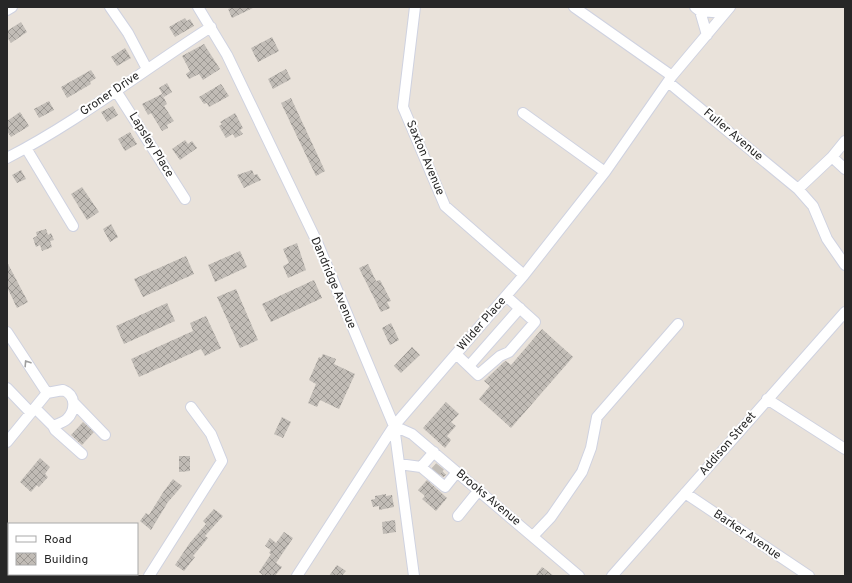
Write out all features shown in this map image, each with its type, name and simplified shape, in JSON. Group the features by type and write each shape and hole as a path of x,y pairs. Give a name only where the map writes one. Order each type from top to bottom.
{"street":[{"path":"7,10 12,7"},
{"path":"110,7 128,33 147,69"},
{"name":"Dandridge Avenue","path":"198,7 227,55 317,242 344,316 394,426 414,576"},
{"name":"Saxton Avenue","path":"415,7 403,107 445,206 524,275"},
{"name":"Fuller Avenue","path":"574,7 670,79 798,189"},
{"path":"707,35 697,9 728,10"},
{"name":"Wilder Place","path":"297,576 394,426 524,275 605,172 670,79 728,10"},
{"name":"Groner Drive","path":"7,158 26,148 116,91 211,27"},
{"name":"Lapsley Place","path":"116,91 185,199"},
{"path":"523,113 605,172"},
{"path":"845,141 832,157 798,189 813,206 827,238 845,265"},
{"path":"26,148 73,226"},
{"path":"832,157 845,169"},
{"path":"456,354 478,375 500,356 509,352 531,327 535,322 506,296"},
{"path":"469,366 520,308"},
{"name":"Addison Street","path":"612,576 845,312"},
{"path":"533,536 551,517 582,472 591,448 597,417 678,324"},
{"path":"7,332 47,393"},
{"path":"7,388 53,426 55,430 82,454"},
{"path":"7,442 47,393 63,390 71,396 74,403 105,435"},
{"path":"768,399 845,449"},
{"path":"53,426 67,419 72,412 74,403"},
{"path":"149,576 222,461 211,434 191,407"},
{"name":"Brooks Avenue","path":"394,426 412,434 579,576"},
{"path":"427,466 434,452"},
{"path":"399,464 427,466 445,487 446,480 457,472"},
{"path":"458,516 479,490"},
{"name":"Barker Avenue","path":"685,493 809,576"}],"building":[{"path":"233,7 255,7 232,18 228,9"},
{"path":"185,18 187,21 190,19 194,26 175,37 169,27"},
{"path":"21,22 27,32 11,43 7,37 7,31"},
{"path":"272,37 279,51 258,62 251,48"},
{"path":"204,44 220,69 203,80 199,74 189,79 186,74 190,71 182,56"},
{"path":"125,48 131,58 117,66 111,57"},
{"path":"286,69 291,79 273,89 268,79"},
{"path":"91,70 96,78 90,82 91,84 67,98 61,87"},
{"path":"167,83 172,92 164,97 159,88"},
{"path":"221,84 229,96 209,107 207,103 204,104 199,97"},
{"path":"162,94 167,104 164,106 174,121 167,125 168,128 162,131 151,113 148,115 142,104"},
{"path":"291,98 325,171 316,176 281,103"},
{"path":"49,101 54,110 39,118 34,109"},
{"path":"113,106 118,115 107,122 101,112"},
{"path":"20,112 29,126 11,137 7,131 7,121"},
{"path":"235,113 243,128 240,130 243,134 235,138 233,134 226,138 219,126 222,124 220,122"},
{"path":"130,132 137,144 125,151 118,139"},
{"path":"185,140 188,144 192,141 197,148 180,160 172,149"},
{"path":"21,170 26,179 17,183 12,175"},
{"path":"252,170 254,175 257,174 261,180 244,188 237,175"},
{"path":"82,187 99,212 87,220 71,194"},
{"path":"111,224 118,237 110,242 103,229"},
{"path":"46,229 48,235 51,233 54,240 50,241 52,247 42,251 40,245 36,247 33,238 37,236 36,232"},
{"path":"297,243 306,270 288,278 283,266 289,263 283,249"},
{"path":"240,251 247,267 215,282 208,265"},
{"path":"186,256 194,274 143,297 134,279"},
{"path":"7,262 28,302 17,308 7,287"},
{"path":"368,264 376,281 380,280 391,301 387,302 390,308 381,312 359,268"},
{"path":"314,280 322,298 271,322 262,304"},
{"path":"236,289 258,340 240,348 217,297"},
{"path":"167,303 175,321 124,344 116,326"},
{"path":"206,316 221,348 205,356 201,349 139,377 131,359 193,331 190,323"},
{"path":"391,323 399,340 390,345 382,328"},
{"path":"542,329 573,357 511,428 479,399 490,386 484,381 504,362 506,361 511,365"},
{"path":"412,347 420,355 401,373 394,366"},
{"path":"323,354 336,359 334,364 355,374 339,409 320,400 317,407 308,403 316,384 309,380 319,357 321,358"},
{"path":"446,402 459,414 451,422 456,426 447,436 451,440 445,448 423,428"},
{"path":"282,417 291,422 283,438 274,434"},
{"path":"83,422 94,432 82,445 71,435"},
{"path":"179,456 190,456 190,471 179,472"},
{"path":"40,458 50,467 45,474 48,477 39,487 37,485 31,492 20,482"},
{"path":"436,464 446,475 443,477 432,468"},
{"path":"173,479 182,486 168,502 151,530 140,521 146,513 149,515"},
{"path":"427,480 447,498 436,511 422,499 425,496 418,490"},
{"path":"386,494 386,496 392,495 394,507 379,510 379,506 373,507 371,500 375,499 375,496"},
{"path":"214,509 223,516 205,536 208,538 193,556 195,557 184,571 175,565 189,544 206,524 203,521"},
{"path":"395,520 396,532 383,534 382,522"},
{"path":"284,532 293,538 276,563 282,567 275,576 264,576 259,572 271,554 269,553 271,550 265,546 270,538 276,543"},
{"path":"337,565 346,571 342,576 329,576"},
{"path":"542,567 554,576 535,576"}],"tunnel":[{"path":"433,467 444,476"}]}
